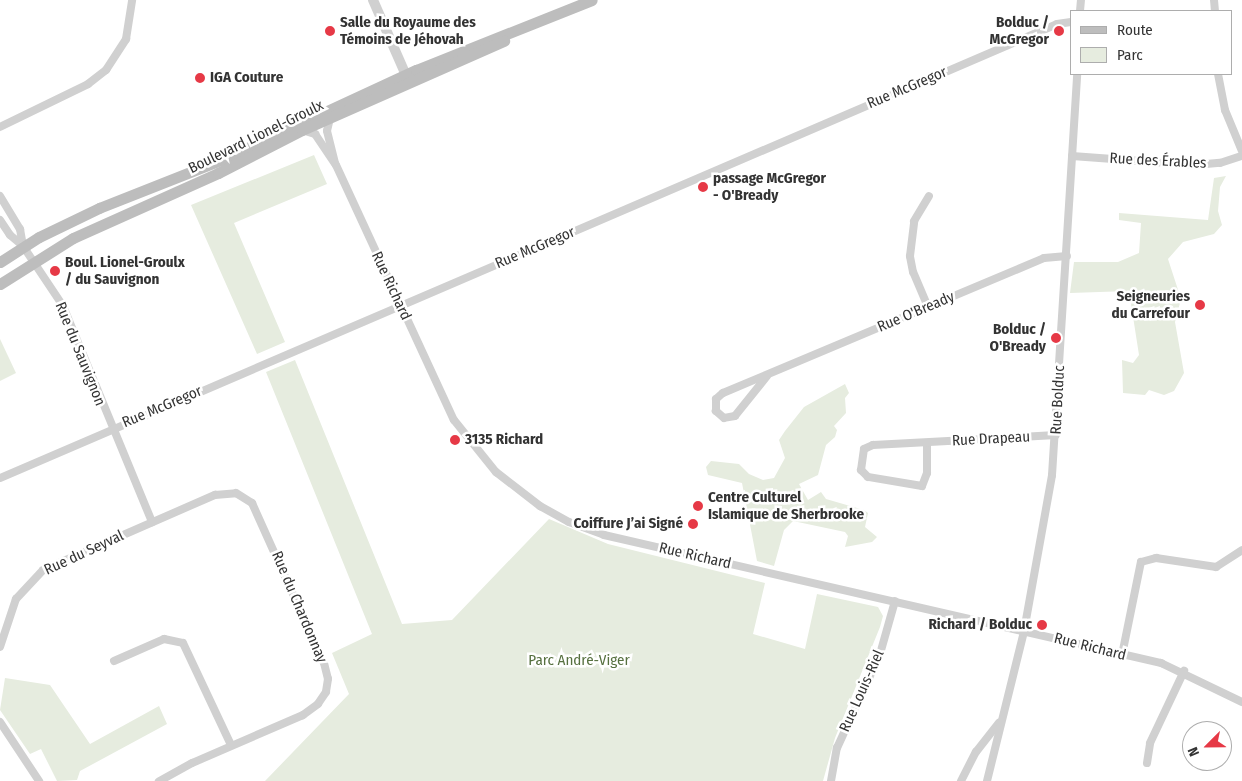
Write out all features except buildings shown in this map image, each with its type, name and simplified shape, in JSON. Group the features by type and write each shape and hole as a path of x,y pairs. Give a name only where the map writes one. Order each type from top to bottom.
{"main road":[{"name":"Boulevard Lionel-Groulx","path":"0,262 23,246 99,208 221,160 592,0"},
{"name":"Boulevard Lionel-Groulx","path":"0,284 33,260 408,79"}],"street":[{"path":"0,122 9,120 77,90 106,70 126,38 132,0"},
{"path":"373,0 408,79"},
{"name":"Rue McGregor","path":"0,478 1057,24 1070,22"},
{"name":"Rue Bolduc","path":"987,781 1024,631 1052,475 1056,435 1077,75"},
{"path":"1218,75 1225,110 1242,151"},
{"name":"Rue Richard","path":"330,118 328,136 336,165 454,420 492,468 540,506 569,522 604,535 1122,655 1161,662 1184,671 1242,702"},
{"path":"0,127 9,120"},
{"name":"Rue Richard","path":"302,130 315,134 336,165"},
{"name":"Rue des Érables","path":"1072,156 1195,165 1220,163 1242,156"},
{"path":"0,196 20,229 23,246"},
{"path":"928,307 913,272 910,256 914,221 930,196"},
{"path":"0,220 10,235 23,246"},
{"name":"Rue du Sauvignon","path":"23,246 62,306 152,522"},
{"name":"Rue O'Bready","path":"767,376 735,416 724,418 716,411 714,403 718,396 1044,258 1067,256"},
{"name":"Rue Drapeau","path":"926,443 927,473 922,486 868,476 861,470 862,454 868,447 926,443 1056,435"},
{"name":"Rue du Chardonnay","path":"152,522 215,494 236,493 252,503 324,663 328,687 318,704 303,715 230,745 159,781"},
{"name":"Rue du Seyval","path":"0,646 16,599 32,578 43,570 152,522"},
{"path":"1122,655 1141,562 1156,558 1216,567 1242,550"},
{"name":"Rue Louis-Riel","path":"831,781 837,748 880,654 895,601"},
{"path":"114,661 164,639 182,643 230,745"},
{"path":"1147,763 1150,743 1184,671"},
{"name":"Rue Bolduc","path":"961,781 976,752 1001,721"},
{"path":"0,722 39,781"}],"green space":[{"path":"314,155 327,184 234,223 285,342 257,354 191,205"},
{"path":"1226,176 1220,187 1218,211 1222,225 1214,234 1183,242 1168,259 1181,299 1175,322 1184,373 1174,391 1164,395 1149,390 1145,395 1123,393 1122,360 1133,363 1139,355 1129,291 1070,293 1074,262 1118,262 1139,253 1141,223 1119,220 1119,213 1208,220 1214,178"},
{"path":"0,339 16,373 0,381"},
{"name":"Parc André-Viger","path":"295,360 402,624 452,620 549,519 608,544 765,583 753,634 805,649 817,594 878,607 883,616 880,627 835,738 823,781 265,781 349,694 332,653 372,634 266,372"},
{"path":"845,384 849,393 845,398 846,413 834,426 837,430 835,437 826,445 818,475 799,484 808,500 821,492 826,499 864,510 868,513 865,527 877,537 872,542 845,547 848,536 845,532 793,521 784,530 774,566 757,561 742,483 708,475 706,467 711,461 739,464 749,474 763,480 774,478 785,458 779,440 785,431 804,407"},
{"path":"5,678 50,685 90,744 159,706 167,724 80,771 77,780 57,781 41,749 30,754 0,710"}],"place":[{"name":"Salle du Royaume des Témoins de Jéhovah","path":"330,31"},
{"name":"Bolduc / McGregor","path":"1059,31"},
{"name":"IGA Couture","path":"200,78"},
{"name":"passage McGregor - O'Bready","path":"703,187"},
{"name":"Boul. Lionel-Groulx / du Sauvignon","path":"55,271"},
{"name":"Seigneuries du Carrefour","path":"1200,305"},
{"name":"Bolduc / O'Bready","path":"1056,338"},
{"name":"3135 Richard","path":"455,440"},
{"name":"Centre Culturel Islamique de Sherbrooke","path":"698,506"},
{"name":"Coiffure J’ai Signé","path":"693,524"},
{"name":"Richard / Bolduc","path":"1042,625"}]}
